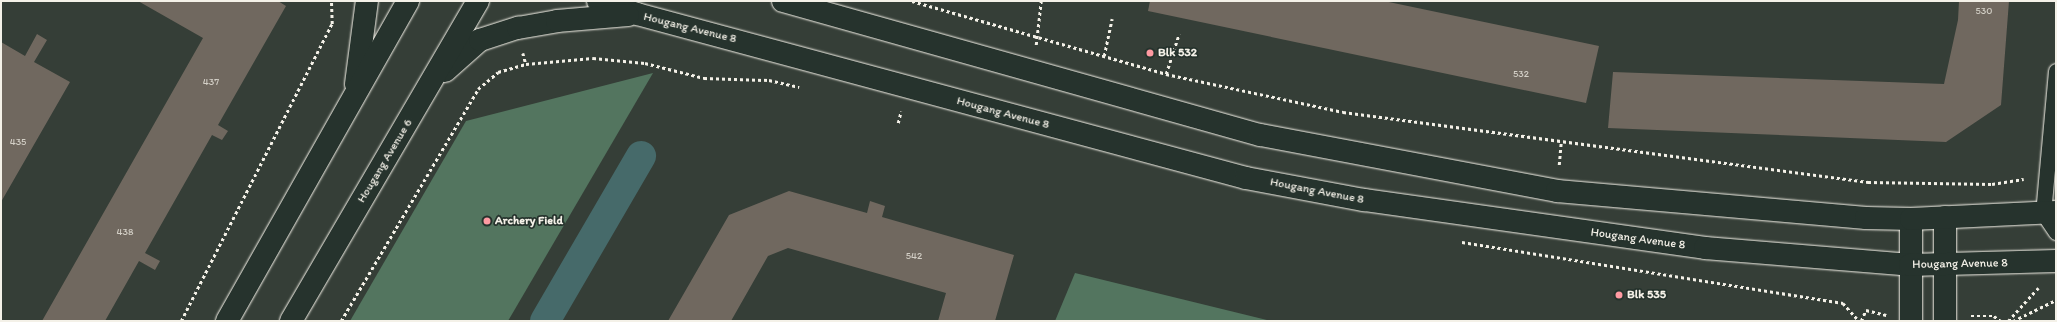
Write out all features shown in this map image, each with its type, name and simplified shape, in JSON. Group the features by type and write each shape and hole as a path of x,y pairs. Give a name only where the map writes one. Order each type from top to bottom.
{"main road":[{"path":"354,97 367,1"},
{"path":"227,321 408,1"},
{"name":"Hougang Avenue 6","path":"290,321 478,1"},
{"name":"Hougang Avenue 8","path":"598,1 636,14 1246,178 1364,200 1706,248 1910,265 2056,261"},
{"path":"783,1 1269,136 1557,191 1866,218 1911,219 2050,212"},
{"path":"410,119 447,68 480,40 518,28 557,21 636,14"},
{"path":"1944,217 1945,321"},
{"path":"1911,219 1911,321"}],"lane":[{"path":"2056,70 2045,175 2050,212 2056,232"}],"path":[{"path":"181,321 332,24 331,1"},
{"path":"912,1 1166,74 1343,112 1854,180 1992,184 2045,175"},
{"path":"1038,37 1041,1"},
{"path":"1104,56 1112,19"},
{"path":"1166,74 1179,34"},
{"path":"341,321 478,89 498,72 526,64"},
{"path":"898,122 901,110"},
{"path":"2008,321 2034,291 2043,284"},
{"path":"2013,321 2056,300"},
{"path":"1861,321 1866,310"},
{"path":"1994,316 2001,321"}],"green space":[{"name":"Archery Field","path":"653,73 508,321 350,321 466,121"},
{"path":"1075,273 1271,321 1055,321"}],"building":[{"path":"138,1 278,1 286,6 218,125 228,131 222,140 212,135 145,253 160,261 155,270 139,261 105,321 42,321 203,38"},
{"path":"1150,1 1384,1 1599,46 1586,103 1148,11"},
{"path":"1959,1 2009,1 2001,105 1946,142 1608,128 1613,72 1944,84 1958,20"},
{"path":"37,34 47,40 34,62 70,82 1,202 1,42 25,56"},
{"path":"789,191 867,213 870,201 885,206 882,217 1014,255 995,321 938,321 946,293 788,248 768,256 731,321 668,321 729,215"}],"waterway":[{"path":"545,321 641,156"}],"place":[{"name":"Blk 532","path":"1150,53"},
{"name":"Archery Field","path":"487,221"},
{"name":"Blk 535","path":"1619,295"}]}
